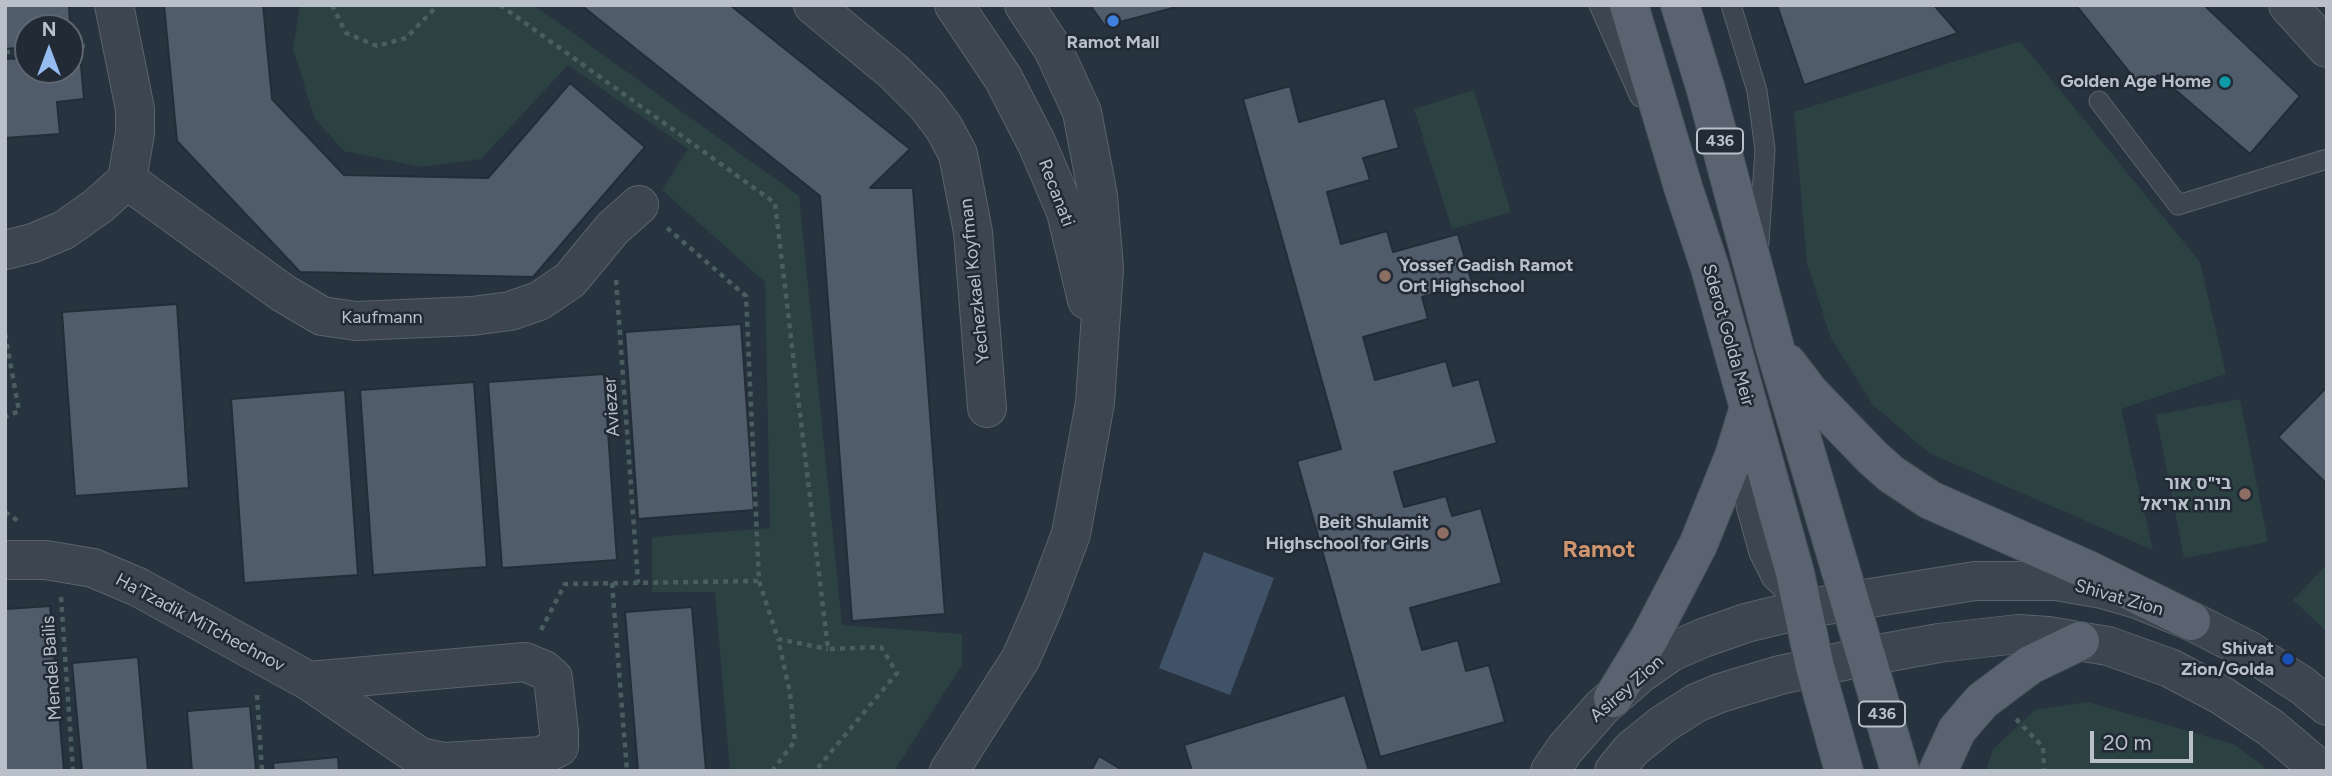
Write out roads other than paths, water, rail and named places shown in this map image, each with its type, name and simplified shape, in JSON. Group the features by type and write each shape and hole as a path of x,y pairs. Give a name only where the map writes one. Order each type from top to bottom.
{"main road":[{"name":"Sderot Golda Meir","path":"1629,5 1710,268 1803,609 1815,667"},
{"name":"436","path":"1680,5 1706,90 1775,348 1900,771"},
{"path":"1775,348 1810,393 1845,431 1891,474 1930,500 2086,569 2191,621"},
{"path":"1613,698 1656,626 1698,545 1734,456 1749,407"},
{"path":"1938,771 1957,730 1990,694 2030,665 2080,641"},
{"name":"436","path":"1815,667 1844,771"}],"street":[{"path":"5,250 33,243 64,230 98,206 127,180 135,133 135,109 114,5"},
{"name":"Yechezkael Koyfman","path":"813,5 894,72 926,104 944,128 958,154 973,232 986,408"},
{"name":"Recanati","path":"954,5 1003,78 1037,144 1066,212 1082,275 1095,346 1095,403"},
{"name":"Recanati","path":"950,771 1021,658 1045,603 1071,534 1095,403 1104,268 1098,196 1082,112 1053,49 1024,5"},
{"path":"2288,5 2327,48"},
{"name":"Kaufmann","path":"127,180 283,293 322,316 356,321 472,316 510,311 538,301 570,280 626,217"},
{"name":"Ha'Tzadik MiTchechnov","path":"5,560 58,562 93,568 138,587 309,681 420,757 444,762 541,756 559,747 553,678 544,670 525,662 309,681"},
{"name":"Shivat Zion","path":"1803,609 1975,581 2056,581 2102,589 2137,599 2191,621 2248,650 2303,686 2327,706"},
{"name":"Asirey Zion","path":"1550,771 1565,749 1613,698 1641,673 1682,647 1735,626 1803,609"},
{"path":"1614,771 1632,749 1663,723 1696,703 1752,683 1867,656 1940,643 2018,634 2080,641 2142,656 2221,695 2271,728 2322,771"}],"lane":[{"path":"1599,5 1684,190"},
{"path":"1731,5 1757,91 1765,149 1756,278"},
{"path":"2099,101 2178,205 2327,159"}],"water":[{"path":"1204,552 1274,578 1230,695 1159,668"}],"place":[{"name":"Ramot Mall","path":"1113,21"},
{"name":"Golden Age Home","path":"2225,82"},
{"name":"Yossef Gadish Ramot Ort Highschool","path":"1385,276"},
{"name":"בי\"ס אור תורה אריאל","path":"2245,494"},
{"name":"Beit Shulamit Highschool for Girls","path":"1443,533"},
{"name":"Shivat Zion/Golda","path":"2288,659"}],"district":[{"name":"Ramot","path":"1599,550"}]}
